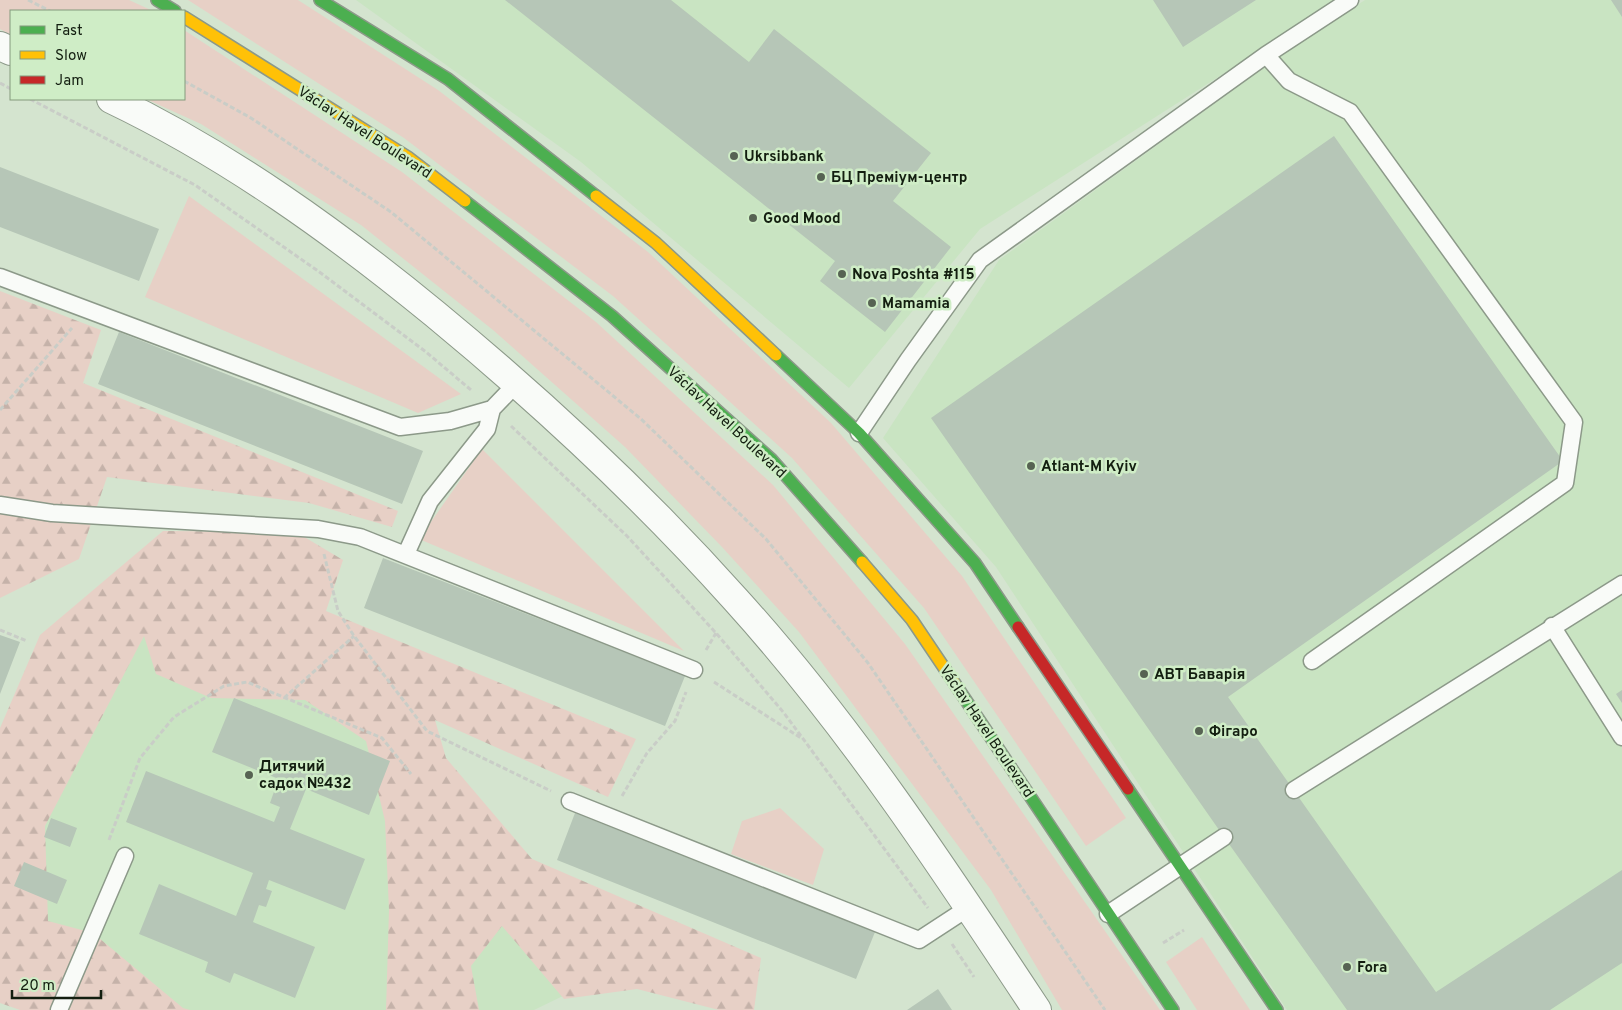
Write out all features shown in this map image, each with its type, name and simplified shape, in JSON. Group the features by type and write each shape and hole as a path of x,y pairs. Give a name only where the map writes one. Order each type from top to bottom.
{"street":[{"path":"157,0 173,10"},
{"path":"320,0 448,79 656,243 859,433 975,563 1277,1010"},
{"name":"Václav Havel Boulevard","path":"185,18 409,158 612,316 771,459 912,620 1173,1010"},
{"path":"113,100 236,168 371,262 518,382 641,499 738,602 854,744 1037,1010"}],"lane":[{"path":"859,433 908,360 980,260 1266,55 1350,0"},
{"path":"1266,55 1289,81 1350,112 1574,422 1565,483 1312,661"},
{"path":"0,278 400,427 450,421 492,409"},
{"path":"406,554 430,501 487,429 492,409 518,382"},
{"path":"0,505 52,512 318,529 360,537 694,670"},
{"path":"1294,790 1552,626 1622,584"},
{"path":"1552,626 1622,736"},
{"path":"570,801 919,940 968,908"},
{"path":"1108,914 1224,838"},
{"path":"59,1010 125,856"}],"path":[{"path":"28,0 48,10"},
{"path":"32,100 195,185 318,271 411,340 492,409 627,536 716,633 804,739 941,926 974,977"},
{"path":"0,410 88,311"},
{"path":"318,529 338,611 354,636 427,731 570,801"},
{"path":"0,630 27,641"},
{"path":"610,816 647,753 675,721 694,670 716,633"},
{"path":"284,698 354,636"},
{"path":"694,670 804,739"},
{"path":"125,856 108,839 140,758 174,717 224,686 248,682 382,738 411,774"},
{"path":"1156,948 1184,930"}],"shaded area":[{"path":"356,0 1339,0 980,229 849,388 581,162"},
{"path":"1365,0 1622,0 1622,1010 1287,1010 996,567 883,438 999,260 1280,56"},
{"name":"Дитячий садок №432","path":"153,546 323,618 598,979 534,1010 153,1010 0,906"}],"green space":[{"path":"0,0 129,0 151,10 10,10 10,34 0,29"},
{"path":"188,0 298,0 438,90 648,252 831,423 962,576 1126,818 1086,846 924,608 792,458 613,296 404,138"},
{"path":"185,31 402,172 596,322 773,485 905,644 1160,1010 1062,1010 991,890 799,632 722,547 625,447 493,330 361,225 201,124 148,100 185,100"},
{"path":"189,196 461,394 418,413 145,297"},
{"path":"0,291 101,330 83,383 398,511 392,527 309,503 107,477 79,559 0,598"},
{"path":"482,449 684,651 419,539"},
{"path":"163,531 296,532 343,560 326,611 636,739 608,797 435,720 446,758 532,859 761,958 754,1010 719,1010 637,989 564,999 502,926 471,966 479,1010 386,1010 389,910 385,821 366,741 305,700 211,698 156,674 144,636 45,826 48,921 93,933 183,1008 190,1010 20,1010 0,1003 0,728 40,635"},
{"path":"780,808 824,849 813,885 731,854 742,821"},
{"path":"1202,937 1250,1010 1197,1010 1166,962"}],"building":[{"name":"БЦ Преміум-центр","path":"505,0 671,0 749,62 774,29 931,153 893,201 951,247 885,332 820,281 835,261"},
{"path":"1153,0 1256,0 1183,47"},
{"path":"1611,0 1622,0 1622,17"},
{"path":"1334,136 1563,461 1228,697 1436,992 1622,870 1622,963 1550,1010 1347,1010 931,418"},
{"path":"0,167 159,229 139,281 0,227"},
{"path":"119,332 423,451 402,504 98,384"},
{"path":"383,558 685,676 665,726 364,608"},
{"path":"0,635 20,642 0,694"},
{"path":"1622,690 1622,703 1616,694"},
{"path":"234,698 390,761 369,815 306,789 290,829 365,859 345,910 269,880 266,889 272,891 266,907 259,905 253,922 315,947 295,998 234,973 230,983 205,972 208,962 139,934 159,884 236,916 253,873 126,822 146,771 274,822 280,807 270,803 276,786 286,790 289,783 212,752"},
{"path":"575,813 875,932 856,979 557,860"},
{"path":"51,818 77,828 70,847 44,837"},
{"path":"24,862 67,880 57,904 14,886"},
{"path":"938,989 952,1010 907,1010"}],"traffic: fast":[{"path":"157,0 173,10"},
{"path":"320,0 448,79 596,196"},
{"path":"465,201 612,316 771,459 862,562"},
{"path":"776,355 859,433 975,563 1018,627"},
{"path":"955,684 1173,1010"},
{"path":"1128,789 1277,1010"}],"traffic: slow":[{"path":"185,18 409,158 465,201"},
{"path":"596,196 656,243 776,355"},
{"path":"862,562 912,620 955,684"}],"traffic: jam":[{"path":"1018,627 1128,789"}],"place":[{"name":"Ukrsibbank","path":"734,156"},
{"name":"БЦ Преміум-центр","path":"821,177"},
{"name":"Good Mood","path":"753,218"},
{"name":"Nova Poshta #115","path":"842,274"},
{"name":"Mamamia","path":"872,303"},
{"name":"Atlant-M Kyiv","path":"1031,466"},
{"name":"АВТ Баварія","path":"1144,674"},
{"name":"Фігаро","path":"1199,731"},
{"name":"Дитячий садок №432","path":"249,775"},
{"name":"Fora","path":"1347,967"}]}
